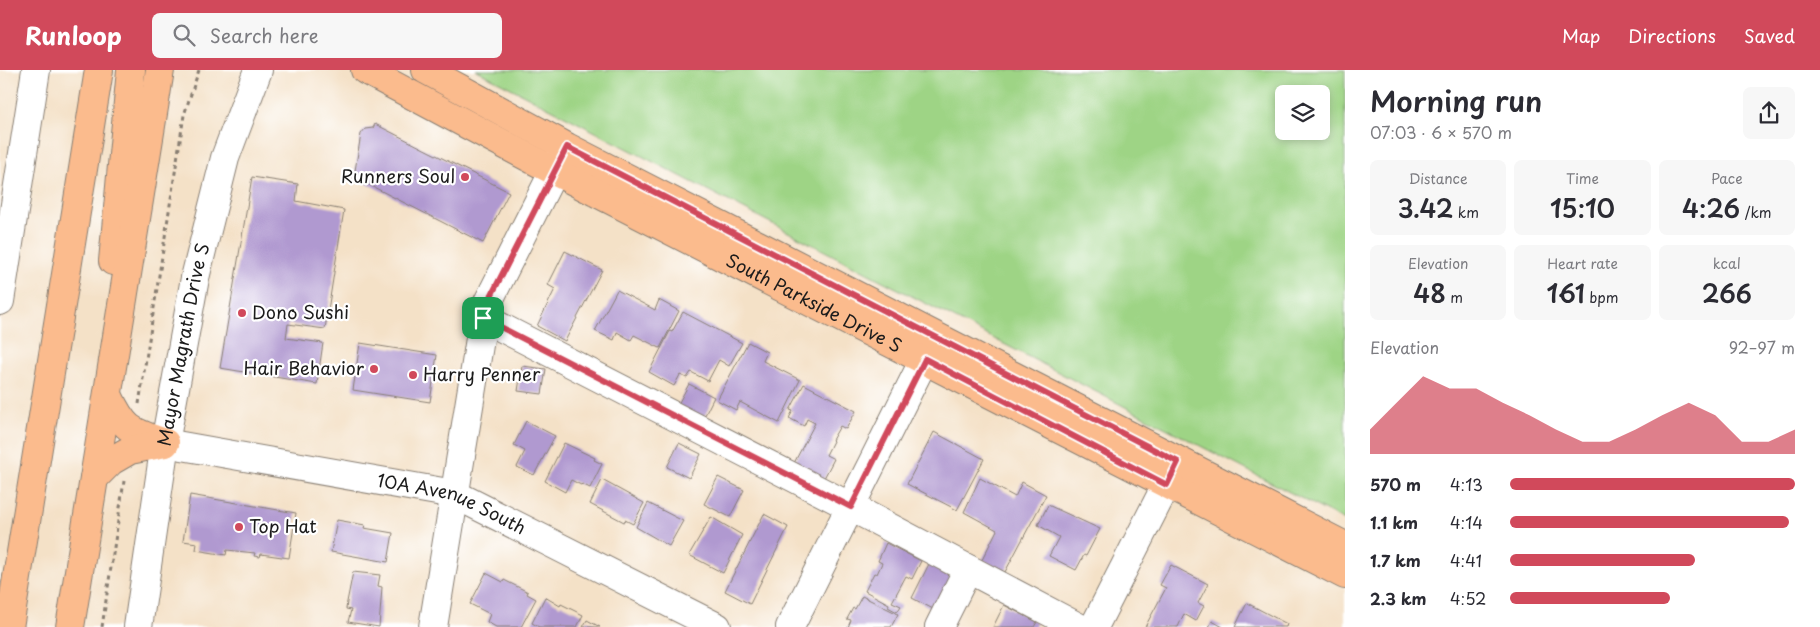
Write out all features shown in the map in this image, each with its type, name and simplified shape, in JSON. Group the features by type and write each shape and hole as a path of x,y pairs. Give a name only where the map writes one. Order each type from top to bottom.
{"main road":[{"path":"9,627 99,70"},
{"path":"125,296 112,275 131,70"},
{"path":"70,627 109,397 160,70"},
{"name":"South Parkside Drive S","path":"365,70 554,171 931,348"},
{"name":"South Parkside Drive S","path":"426,70 931,348 1173,473 1345,575"},
{"path":"109,397 119,418 133,432 165,443"},
{"path":"94,478 111,461 130,450 165,443"},
{"name":"South Parkside Drive S","path":"1173,473 1345,546"}],"street":[{"path":"0,301 36,70"},
{"name":"Mayor Magrath Drive S","path":"138,627 165,443 195,278 215,192 230,142 258,70"},
{"path":"433,627 485,308 567,147"},
{"path":"483,318 851,507 1078,627"},
{"path":"790,627 931,348"},
{"name":"10A Avenue South","path":"165,443 454,494 717,627"},
{"path":"1094,627 1173,473"},
{"path":"939,627 968,570"}],"path":[{"path":"139,406 184,115 199,70"},
{"path":"102,627 125,477"}],"green space":[{"path":"476,70 1345,70 1345,521"}],"building":[{"path":"375,124 509,192 483,243 354,177 361,134 365,129 373,128"},
{"path":"252,177 298,184 296,201 344,210 325,329 288,324 286,338 323,343 317,384 220,368"},
{"path":"565,251 602,270 565,341 537,326 555,289 548,285"},
{"path":"617,290 655,310 659,300 679,311 660,348 634,335 631,340 617,332 614,340 595,331"},
{"path":"683,312 742,343 729,366 719,360 708,381 691,372 687,378 680,375 674,386 649,372 670,331 672,332"},
{"path":"748,342 767,352 763,361 800,380 779,423 740,402 736,410 717,400"},
{"path":"360,343 437,355 430,402 353,390"},
{"path":"522,366 546,369 542,394 518,391"},
{"path":"689,384 714,397 703,419 677,406"},
{"path":"804,384 856,411 846,429 840,426 832,440 826,455 834,459 823,480 793,465 815,423 807,419 804,426 789,418 793,411 790,410"},
{"path":"526,421 555,436 534,475 517,467 525,451 514,445"},
{"path":"934,432 984,459 957,510 907,484"},
{"path":"564,443 595,458 594,460 602,464 590,488 571,480 565,492 545,481"},
{"path":"679,443 701,454 689,478 667,467"},
{"path":"718,477 744,490 730,517 704,504"},
{"path":"980,478 1015,497 1022,482 1046,495 1005,572 982,560 997,530 964,512"},
{"path":"602,480 644,503 633,524 625,520 624,522 590,504"},
{"name":"Top Hat","path":"190,495 296,513 289,558 261,554 260,557 254,556 255,553 227,550 226,555 196,550 197,543 183,541"},
{"path":"648,503 683,521 669,546 636,527"},
{"path":"1048,505 1100,529 1086,556 1084,555 1076,570 1049,556 1059,537 1038,525"},
{"path":"764,514 788,527 750,604 725,591"},
{"path":"711,517 742,535 723,573 689,555"},
{"path":"337,520 365,525 364,528 393,533 388,562 331,552"},
{"path":"886,543 921,561 912,579 906,576 892,602 901,606 897,612 888,607 889,604 865,591 874,573 877,574 882,563 878,561"},
{"path":"929,564 952,577 935,610 912,598"},
{"path":"1171,565 1208,584 1198,603 1204,606 1196,621 1184,614 1178,627 1145,627 1166,588 1160,585"},
{"path":"353,572 380,575 378,586 382,587 379,627 348,622 351,610 346,609"},
{"path":"486,573 528,592 527,594 536,599 521,627 496,627 487,622 490,614 470,604"},
{"path":"862,596 898,614 891,627 848,627 851,620 847,619"},
{"path":"545,597 560,606 561,604 583,615 577,627 539,627 532,623"},
{"path":"1247,603 1287,624 1286,627 1235,627"},
{"path":"1004,605 1037,622 1034,627 993,627"},
{"path":"587,620 600,627 583,627"},
{"path":"1212,621 1223,627 1209,627"}],"place":[{"name":"Runners Soul","path":"465,177"},
{"name":"Dono Sushi","path":"242,313"},
{"name":"Hair Behavior","path":"374,369"},
{"name":"Harry Penner","path":"413,375"},
{"name":"Top Hat","path":"239,527"}],"route":[{"path":"567,147 1178,462 1167,485 925,359 851,507 483,318 485,308 567,147"}]}
